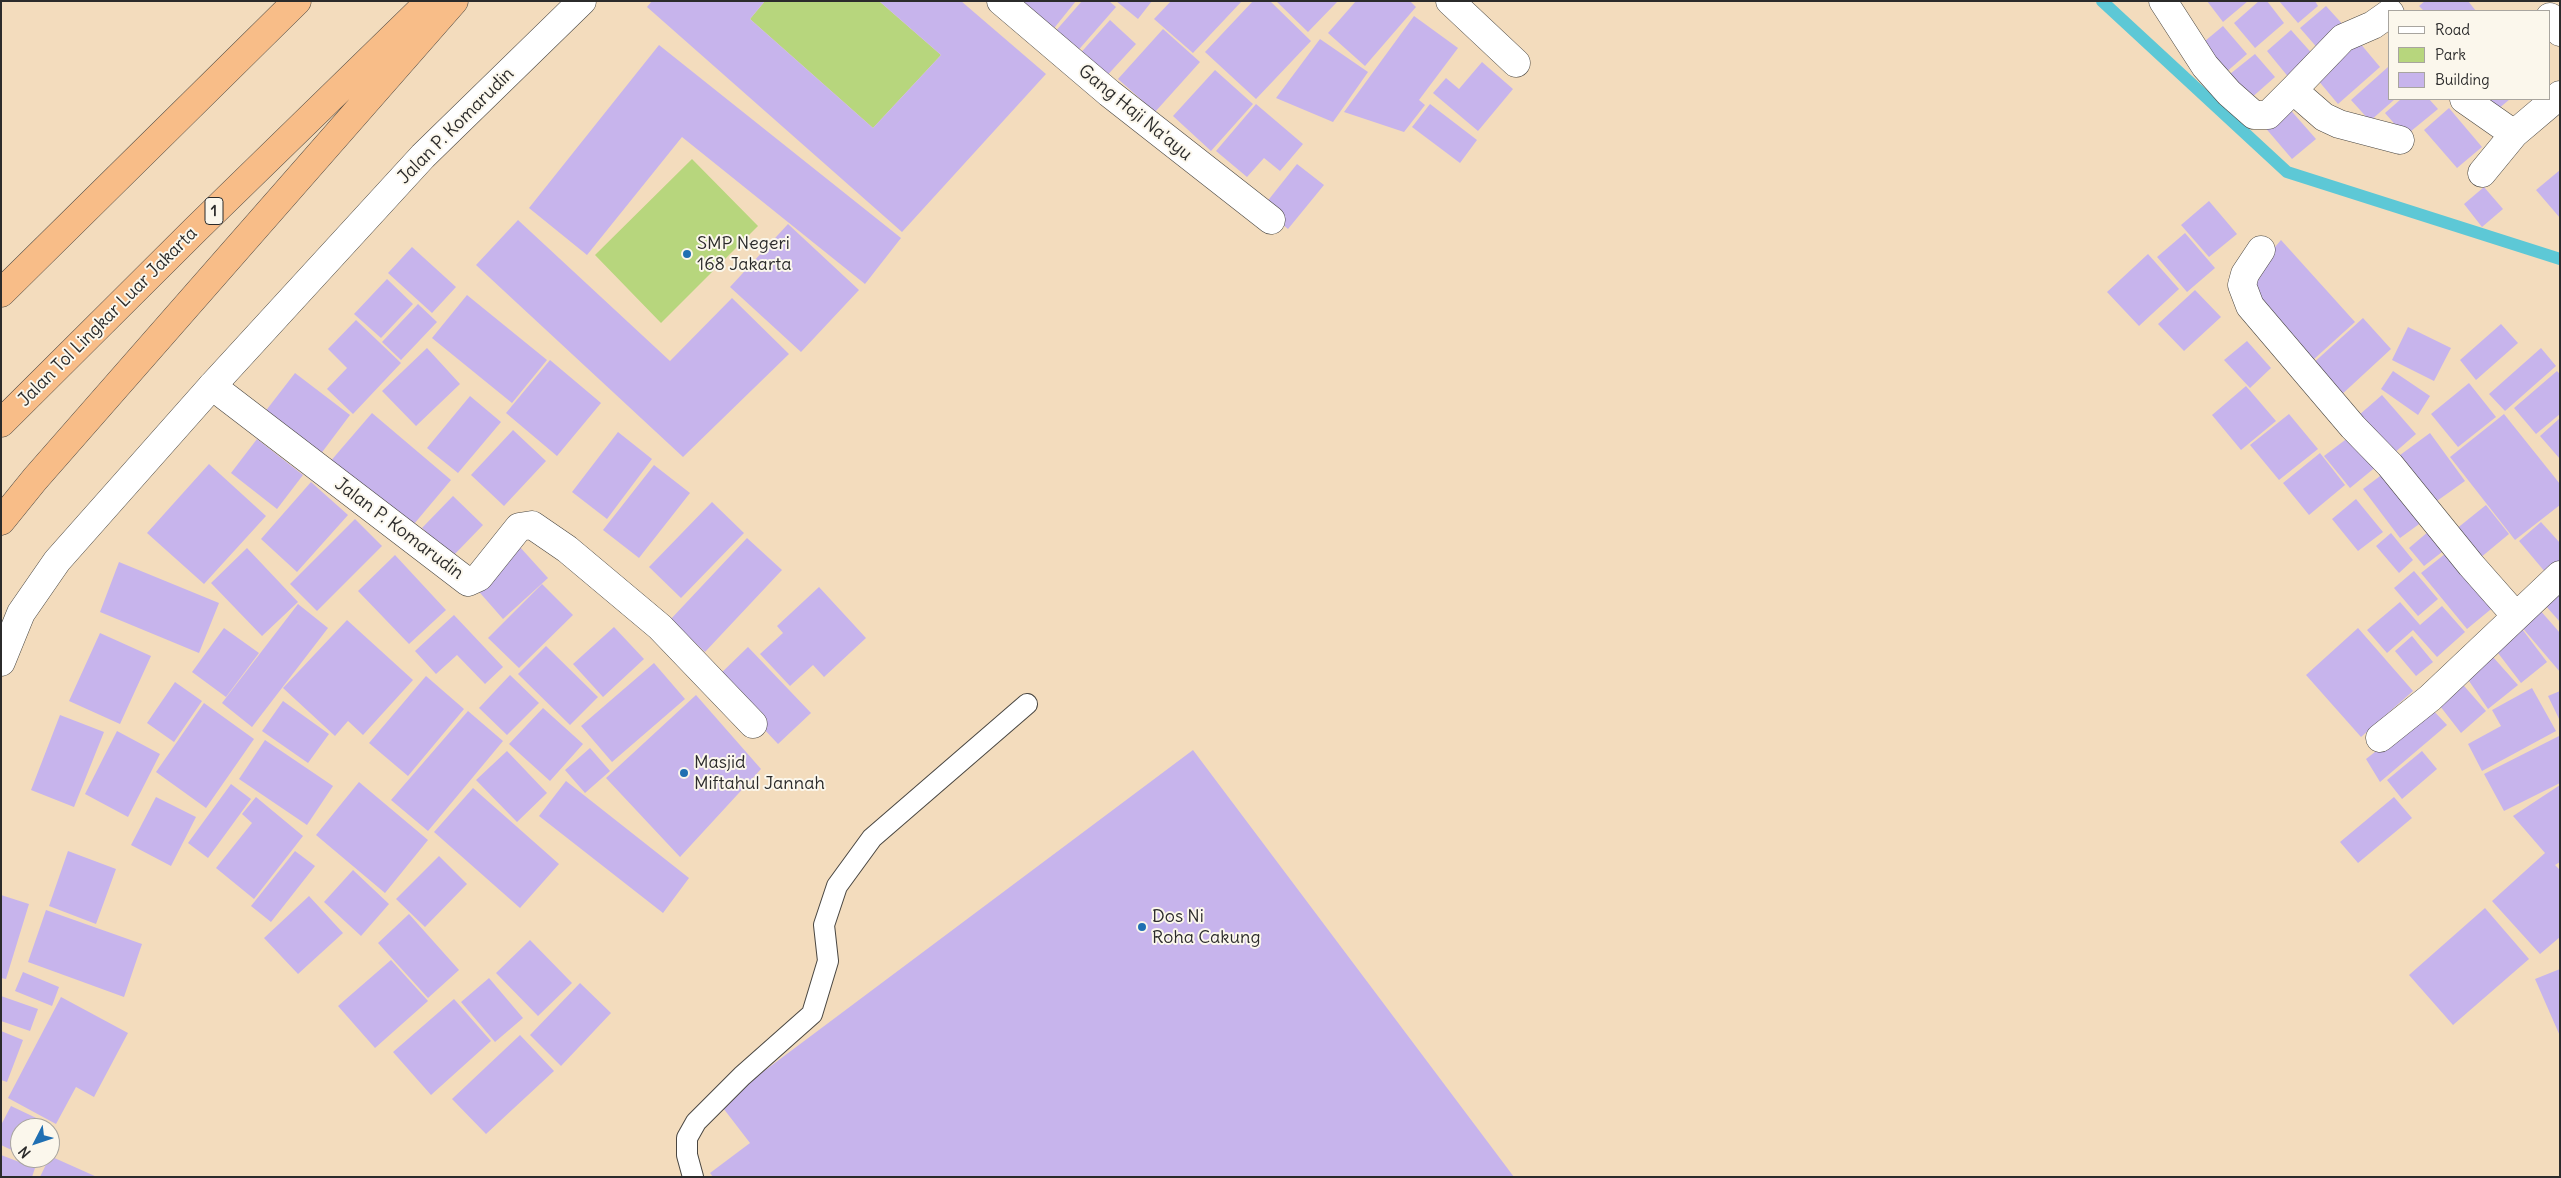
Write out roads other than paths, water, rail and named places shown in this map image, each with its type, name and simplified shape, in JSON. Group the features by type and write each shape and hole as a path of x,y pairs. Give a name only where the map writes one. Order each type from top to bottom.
{"highway":[{"path":"1,293 296,1"},
{"name":"Jalan Tol Lingkar Luar Jakarta","path":"1,423 430,1"},
{"path":"1,521 41,471 454,1"}],"street":[{"name":"Jalan P. Komarudin","path":"1,662 21,613 57,561 212,386 424,156 582,1"},
{"name":"Gang Haji Na'ayu","path":"1001,1 1109,92 1271,220"},
{"path":"1450,1 1516,64"},
{"path":"2163,1 2205,66 2229,93 2254,115 2268,115 2343,38 2373,26 2388,14"},
{"path":"2393,10 2404,1"},
{"path":"2551,18 2560,32"},
{"path":"2293,90 2324,117 2400,140"},
{"path":"2482,173 2514,134 2560,95"},
{"path":"2465,100 2514,134"},
{"path":"2261,250 2245,274 2242,285 2250,306 2353,427 2390,465 2471,565 2516,616"},
{"name":"Jalan P. Komarudin","path":"212,386 468,582 479,577 519,527 532,525 567,549 660,628 753,724"},
{"path":"2380,738 2430,698 2560,575"}],"lane":[{"path":"693,1177 687,1155 687,1138 696,1122 742,1076 812,1014 828,961 824,925 837,886 872,838 1027,704"}],"waterway":[{"path":"2102,1 2287,172 2560,259"}],"place":[{"name":"SMP Negeri 168 Jakarta","path":"687,254"},
{"name":"Masjid Miftahul Jannah","path":"684,773"},
{"name":"Dos Ni Roha Cakung","path":"1142,927"}]}
